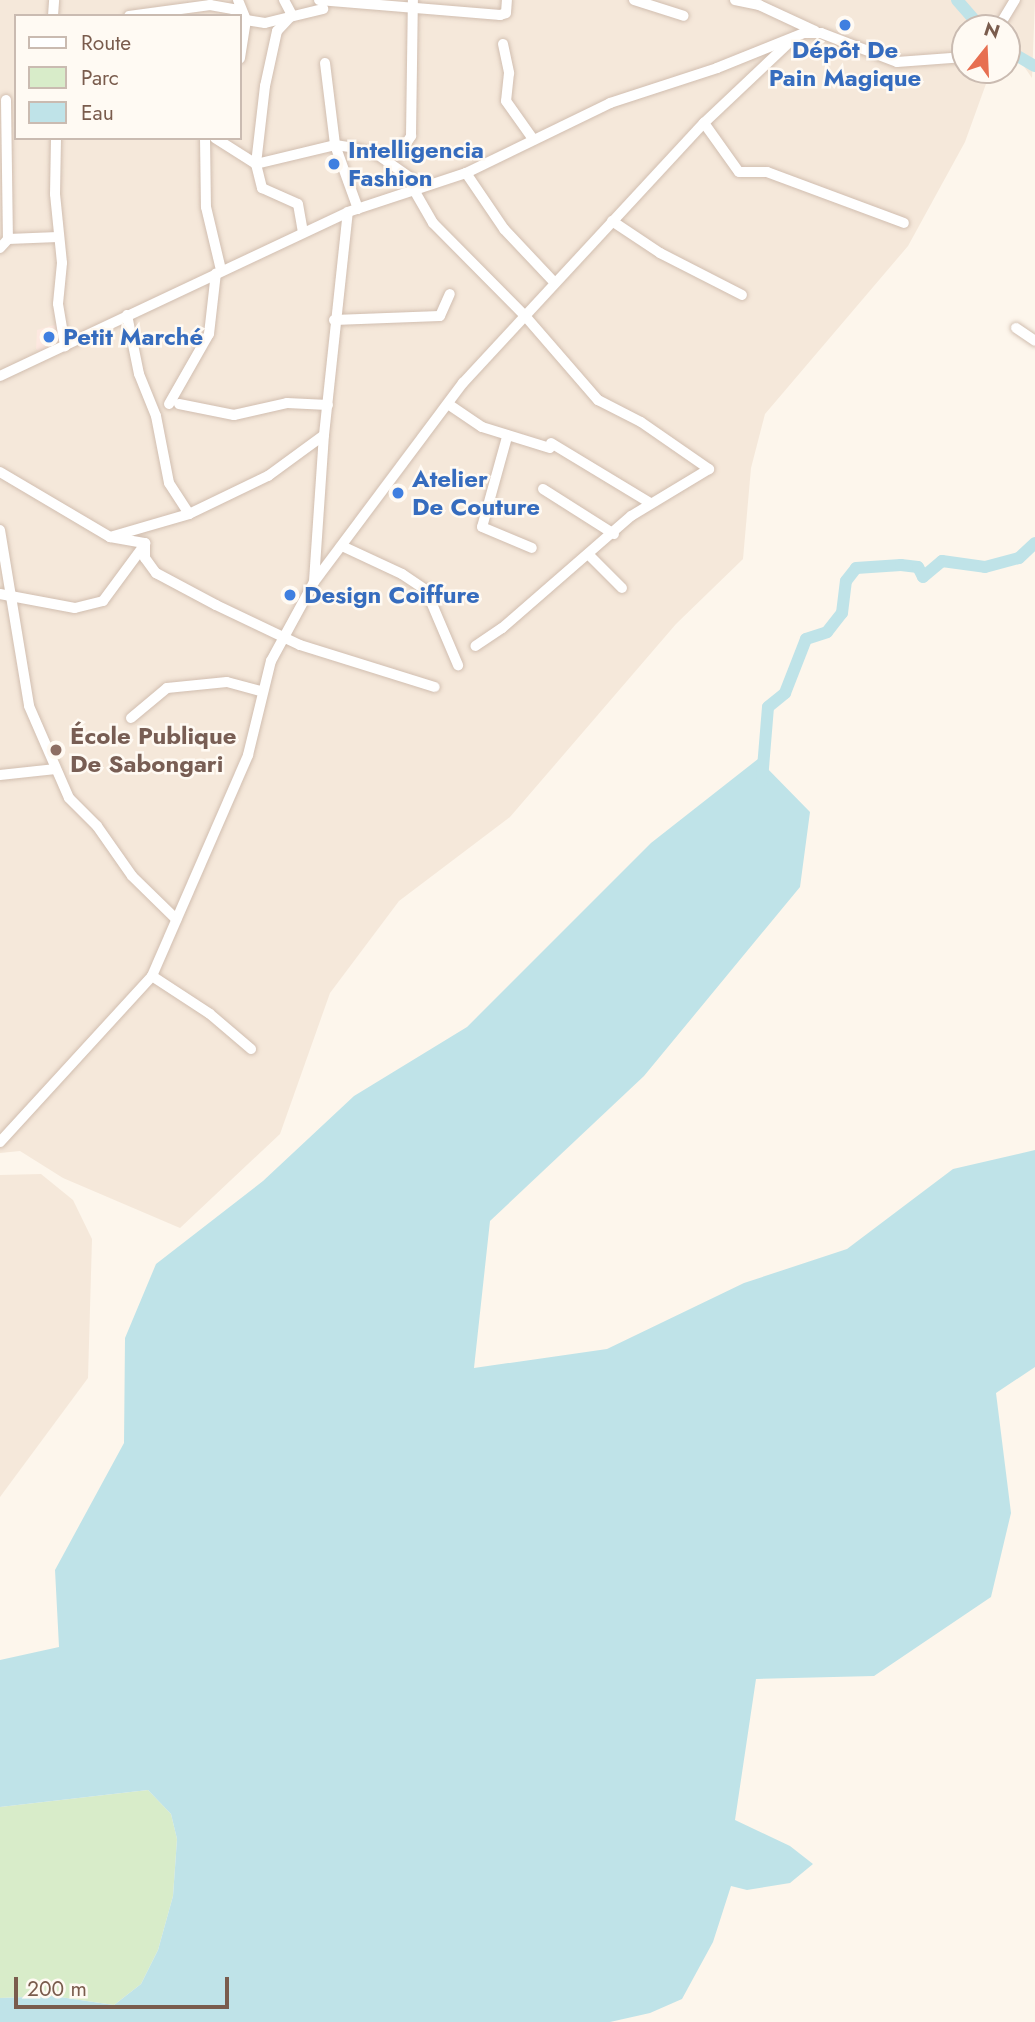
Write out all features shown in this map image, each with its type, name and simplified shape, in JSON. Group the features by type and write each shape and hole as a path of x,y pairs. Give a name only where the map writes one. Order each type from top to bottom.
{"street":[{"path":"130,14 138,0"},
{"path":"284,0 292,15"},
{"path":"242,17 246,20 265,23 321,5 343,1 412,4 505,15 507,0"},
{"path":"634,0 684,16"},
{"path":"735,0 761,3 815,32 897,62 951,58"},
{"path":"238,2 246,20 242,46"},
{"path":"399,154 411,135 412,4"},
{"path":"130,14 210,5 233,9 239,14"},
{"path":"292,15 277,31 265,86 256,164 262,188 298,204 303,233"},
{"path":"0,376 353,211 466,173 620,99 815,32"},
{"path":"0,1142 152,976 252,742 261,691 281,636 314,582 448,404 554,282 704,123 794,38"},
{"path":"503,44 509,73 506,101 533,139"},
{"path":"314,582 334,320 353,211 335,145 325,63"},
{"path":"0,248 8,239 7,100"},
{"path":"704,123 739,172 767,172 816,194 904,223"},
{"path":"56,140 58,237 62,263 58,304 65,346"},
{"path":"205,140 206,207 218,272 209,334 174,404 234,415 287,403 328,405"},
{"path":"218,140 256,164 335,145 378,155 412,179"},
{"path":"466,173 504,229 554,282"},
{"path":"414,190 433,223 526,317 602,404 641,422 709,469 650,503 475,646"},
{"path":"612,221 660,253 742,295"},
{"path":"8,239 58,237"},
{"path":"334,320 440,316 450,294"},
{"path":"127,315 139,374 156,416 169,483 189,514"},
{"path":"1016,328 1035,341"},
{"path":"448,404 482,428 507,437 551,445 650,503"},
{"path":"110,537 189,514 268,476 324,435"},
{"path":"507,437 482,527 532,548"},
{"path":"0,472 110,537 145,543"},
{"path":"543,489 614,534"},
{"path":"0,530 12,597 19,662 29,706 69,798 97,826 132,876 176,919"},
{"path":"0,594 75,608 103,601 145,543"},
{"path":"145,543 145,558 156,573 281,636 435,687"},
{"path":"342,546 402,574 426,590 458,664"},
{"path":"588,554 622,588"},
{"path":"131,718 167,688 228,682 261,691"},
{"path":"0,775 57,769"},
{"path":"152,976 210,1014 251,1049"}],"shaded area":[{"path":"0,0 1035,0 1032,78 1021,62 1021,14 951,14 951,84 986,84 965,142 908,246 765,414 751,468 743,559 676,624 510,817 399,901 330,993 280,1134 180,1228 63,1178 20,1151 0,1153"},
{"name":"Petit Marché","path":"58,324 63,344 41,353 36,349 37,330"},
{"path":"41,1174 73,1200 92,1239 88,1378 0,1497 0,1175"}],"green space":[{"path":"148,1790 171,1814 177,1839 173,1896 158,1950 141,1984 114,2005 53,1996 0,1998 0,1807"}],"water":[{"path":"758,759 810,812 800,887 644,1076 490,1221 474,1368 607,1349 744,1283 847,1249 953,1169 1035,1150 1035,1367 996,1393 1011,1513 991,1597 874,1676 756,1679 735,1820 790,1846 813,1864 790,1883 747,1890 731,1886 713,1942 682,1999 650,2013 610,2022 0,2022 0,1998 53,1996 114,2005 141,1984 158,1950 173,1896 177,1839 171,1814 148,1790 0,1807 0,1660 59,1647 55,1570 124,1443 125,1338 156,1264 263,1181 354,1096 467,1027 651,843"}],"waterway":[{"path":"957,0 969,14"},
{"path":"1021,58 1035,66"},
{"path":"762,780 768,707 785,693 806,639 827,632 842,613 846,581 856,568 901,565 918,567 923,577 942,561 985,567 1019,558 1035,543"}],"place":[{"name":"Dépôt De Pain Magique","path":"845,25"},
{"name":"Intelligencia Fashion","path":"334,164"},
{"name":"Petit Marché","path":"49,337"},
{"name":"Atelier De Couture","path":"398,493"},
{"name":"Design Coiffure","path":"290,595"},
{"name":"École Publique De Sabongari","path":"56,750"}]}
